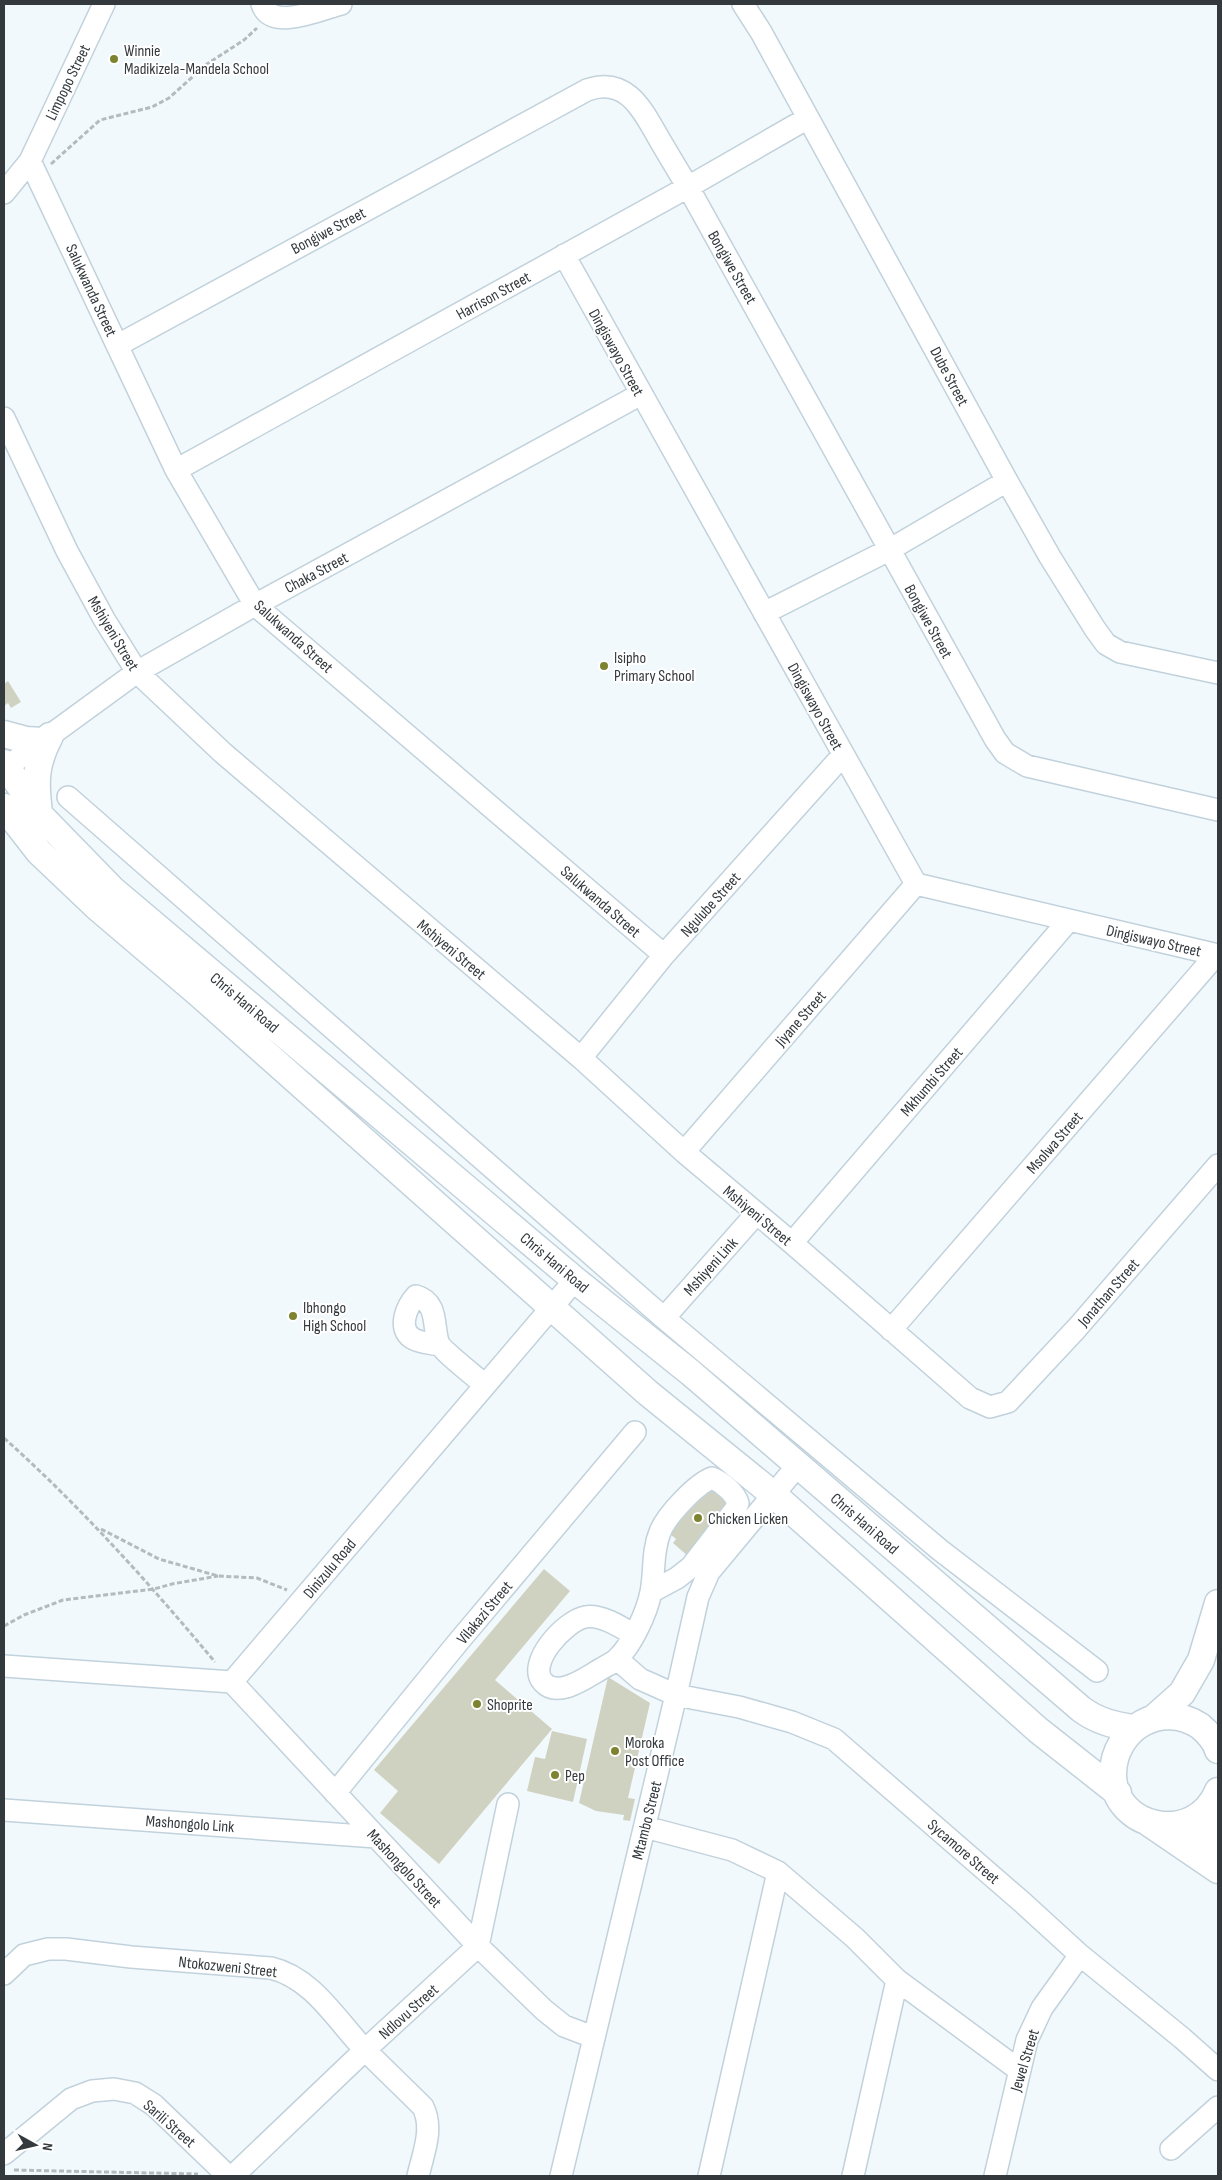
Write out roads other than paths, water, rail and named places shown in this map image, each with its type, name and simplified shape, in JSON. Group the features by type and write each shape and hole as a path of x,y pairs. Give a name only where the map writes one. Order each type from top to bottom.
{"main road":[{"path":"4,734 26,740 47,738 36,770 39,814"},
{"name":"Chris Hani Road","path":"5,766 39,814 113,890 575,1280 691,1373 1080,1709 1107,1724 1144,1723 1174,1716 1191,1721 1206,1731 1218,1746"},
{"name":"Chris Hani Road","path":"4,807 39,852 98,908 198,993 648,1393 774,1495 1038,1730 1118,1792"},
{"path":"4,832 39,852"},
{"path":"1218,1603 1214,1630 1201,1660 1182,1693 1122,1742 1115,1758 1113,1776 1125,1805 1135,1815 1218,1870"},
{"path":"1148,1822 1162,1826 1205,1812 1218,1866"}],"street":[{"name":"Limpopo Street","path":"34,169 104,4"},
{"path":"265,9 277,18 286,18 341,4"},
{"name":"Dube Street","path":"743,4 761,32 1006,481 1050,557 1106,644 1120,652 1218,673"},
{"name":"Bongiwe Street","path":"118,345 596,87 620,90 637,103 688,187 994,739 1014,760 1027,766 1218,810"},
{"name":"Harrison Street","path":"176,470 688,187 808,118"},
{"path":"4,193 34,169"},
{"name":"Salukwanda Street","path":"34,169 176,470 255,604 664,955"},
{"name":"Dingiswayo Street","path":"564,255 916,884 1217,955"},
{"name":"Chaka Street","path":"5,766 47,738 137,672 255,604 641,394"},
{"name":"Mshiyeni Street","path":"4,418 67,551 104,619 137,672 223,753 581,1058 684,1152 970,1398 990,1407"},
{"path":"764,613 889,550 1006,481"},
{"name":"Ngulube Street","path":"581,1058 664,955 843,755"},
{"name":"Chris Hani Road","path":"68,797 664,1318 940,1550 1097,1671"},
{"name":"Jiyane Street","path":"684,1152 916,884"},
{"name":"Mkhumbi Street","path":"792,1243 1069,920"},
{"name":"Msolwa Street","path":"891,1330 1217,955"},
{"name":"Jonathan Street","path":"990,1407 1008,1402 1077,1328 1218,1165"},
{"name":"Mshiyeni Link","path":"664,1318 756,1214"},
{"name":"Dinizulu Road","path":"232,1682 575,1280"},
{"path":"439,1345 485,1385"},
{"name":"Vilakazi Street","path":"335,1793 459,1641 635,1432"},
{"name":"Mtambo Street","path":"561,2176 645,1827 698,1596 709,1572 798,1465"},
{"path":"634,1635 603,1619 585,1617 567,1625 554,1641 540,1660 539,1674 544,1683 553,1689 567,1687 617,1659 634,1635 651,1592 656,1545 660,1530 701,1485 712,1478 718,1481 736,1497 738,1504 735,1510 691,1567 677,1578 651,1592"},
{"name":"Sycamore Street","path":"617,1659 640,1679 676,1695 739,1707 783,1719 820,1731 834,1739 1022,1902 1080,1956 1182,2038 1218,2070"},
{"path":"4,1666 232,1682"},
{"name":"Mashongolo Street","path":"232,1682 478,1946 544,2010 564,2026 593,2037"},
{"path":"478,1946 508,1804"},
{"name":"Mashongolo Link","path":"4,1810 376,1837"},
{"path":"1205,1812 1218,1850"},
{"path":"645,1827 732,1850 778,1872 855,1938 897,1980 1019,2070"},
{"path":"709,2176 778,1872"},
{"name":"Ndlovu Street","path":"234,2176 365,2050 478,1946"},
{"name":"Ntokozweni Street","path":"4,1974 24,1955 48,1949 66,1949 131,1957 271,1968 291,1974 300,1980 365,2050 423,2107 427,2115 427,2138 418,2176"},
{"name":"Jewel Street","path":"995,2176 1027,2040 1042,2008 1080,1956"},
{"path":"853,2176 897,1980"},
{"name":"Sarili Street","path":"9,2162 70,2099 92,2092 114,2089 135,2093 154,2105 228,2176"},
{"path":"1171,2149 1218,2107"}],"place":[{"name":"Winnie Madikizela-Mandela School","path":"114,59"},
{"name":"Isipho Primary School","path":"604,666"},
{"name":"Ibhongo High School","path":"293,1316"},
{"name":"Chicken Licken","path":"698,1518"},
{"name":"Shoprite","path":"477,1704"},
{"name":"Moroka Post Office","path":"615,1751"},
{"name":"Pep","path":"555,1775"}]}
